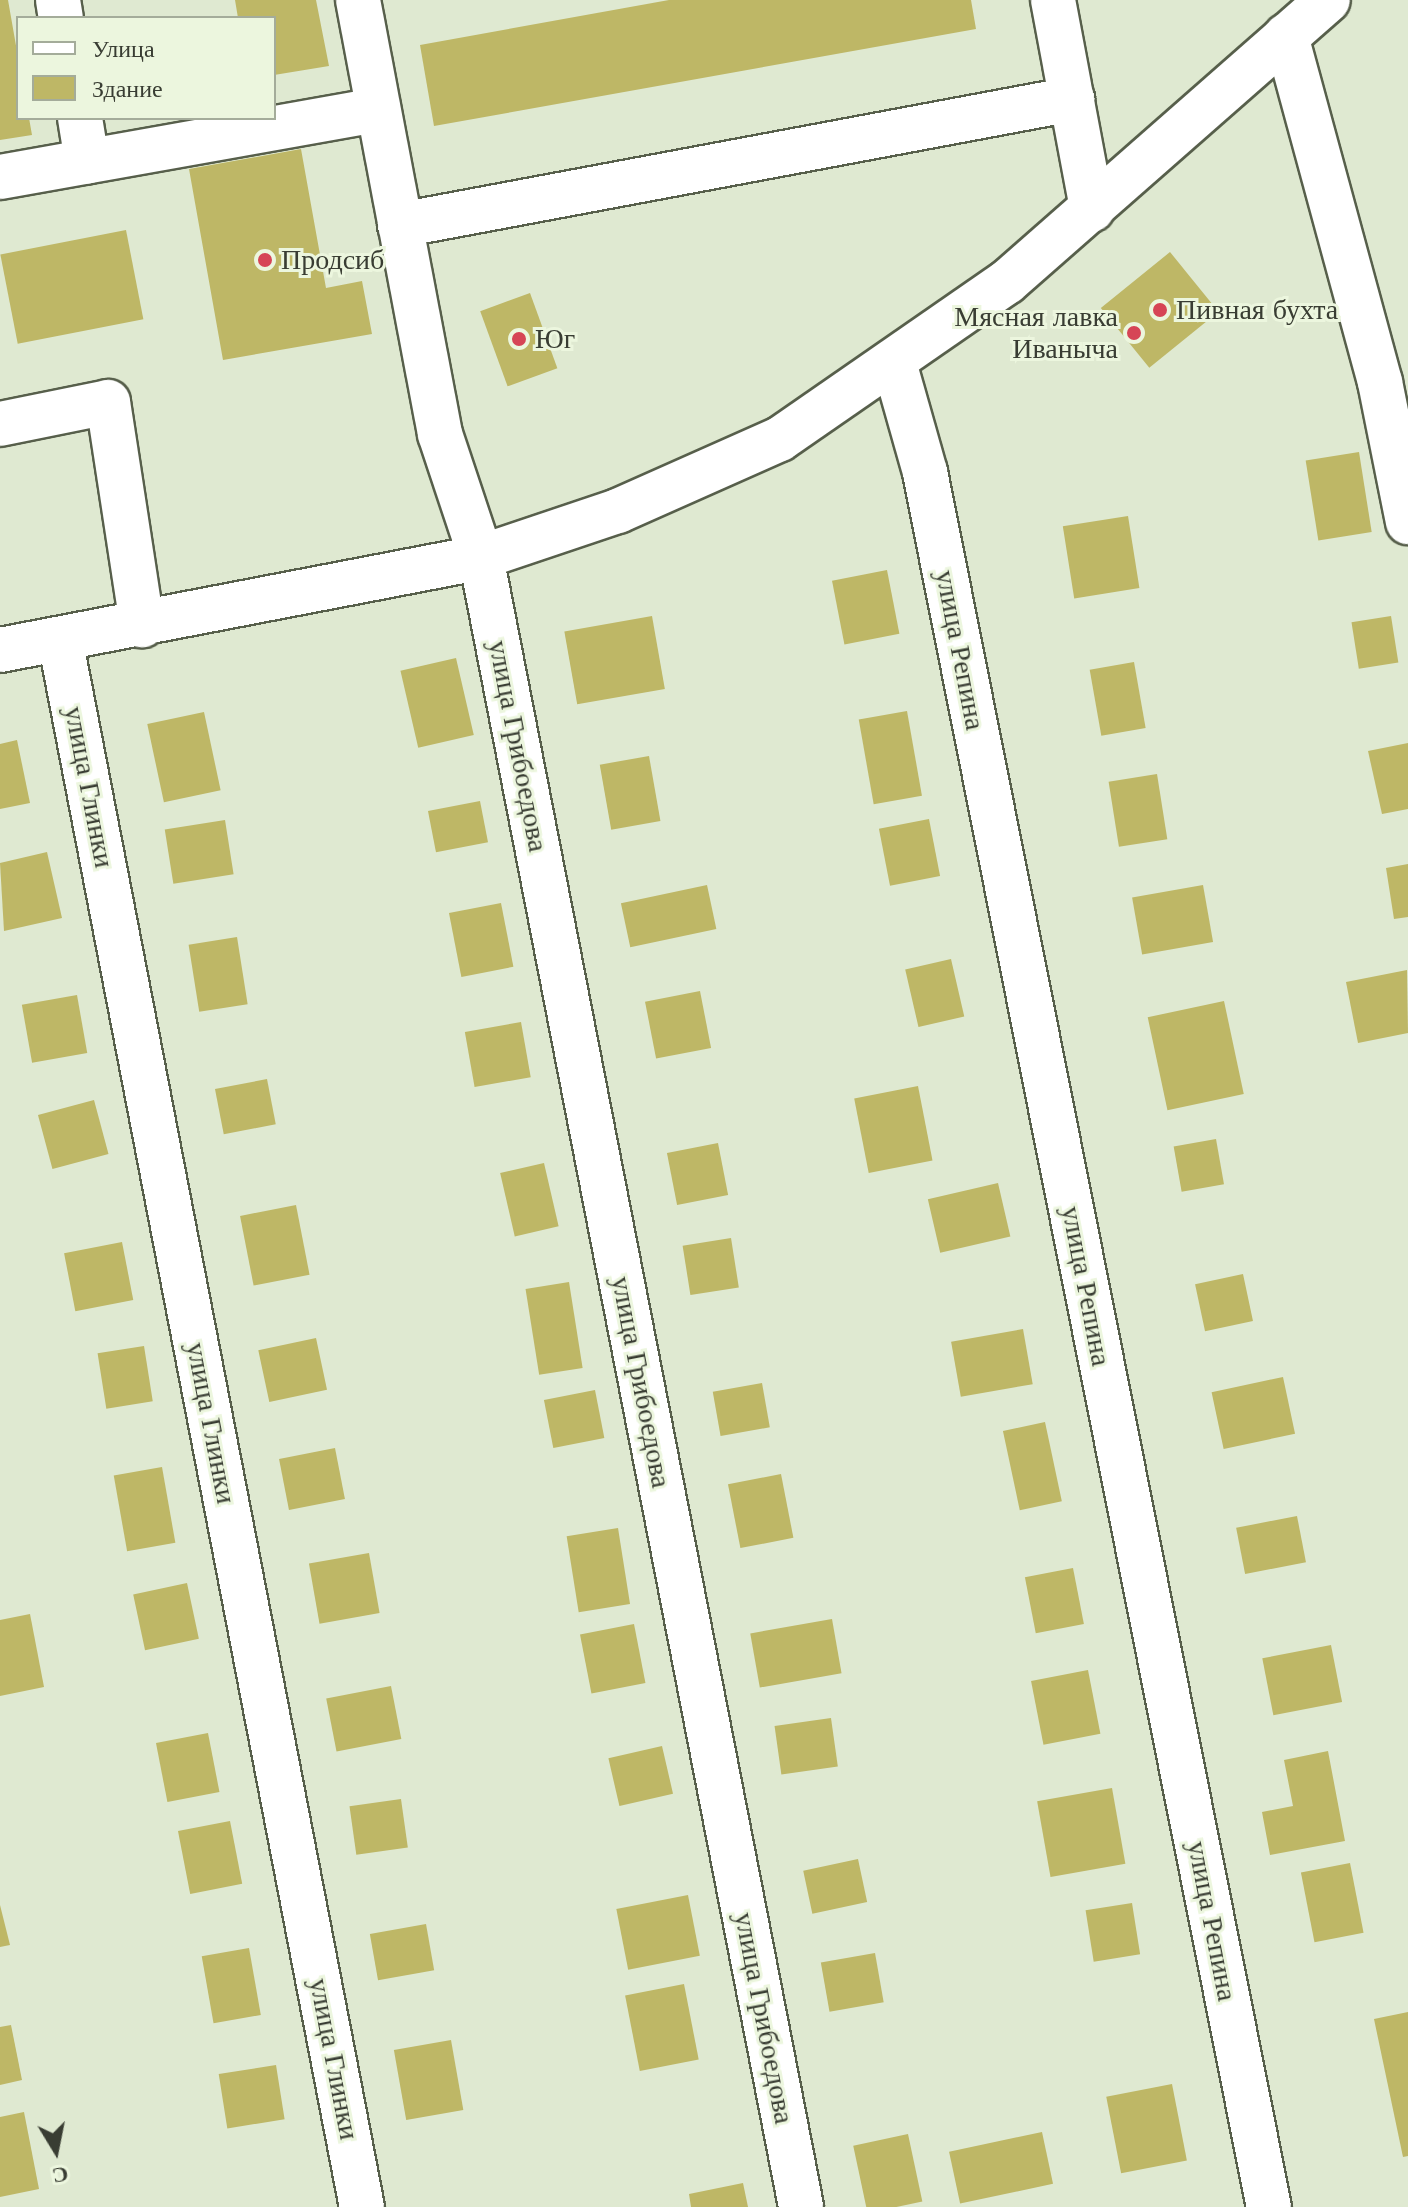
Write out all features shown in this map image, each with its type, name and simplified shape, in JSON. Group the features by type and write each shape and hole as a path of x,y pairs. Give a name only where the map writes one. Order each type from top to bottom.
{"street":[{"name":"улица Грибоедова","path":"358,0 440,434 481,557 801,2207"},
{"path":"1053,0 1092,209"},
{"path":"0,650 142,625 481,557 618,511 780,439 895,366 1092,209 1328,0"},
{"path":"1286,36 1380,382 1408,522"},
{"path":"400,225 1072,99"},
{"path":"0,177 378,110"},
{"path":"80,120 87,161"},
{"name":"улица Репина","path":"895,366 925,472 1269,2207"},
{"path":"0,424 108,402 142,625"},
{"name":"улица Глинки","path":"60,639 362,2207"}],"building":[{"path":"0,0 8,0 16,46 16,120 29,120 32,135 0,140"},
{"path":"235,0 316,0 329,66 276,75 276,16 238,16"},
{"path":"669,0 971,0 976,29 434,126 420,45"},
{"path":"301,149 326,288 362,281 372,334 223,360 189,169"},
{"path":"126,230 143,319 18,344 0,254"},
{"name":"Пивная бухта","path":"1170,252 1218,312 1149,368 1101,308"},
{"name":"Юг","path":"530,293 557,368 508,386 480,311"},
{"path":"1359,452 1372,532 1318,540 1306,460"},
{"path":"1128,516 1139,588 1074,598 1063,526"},
{"path":"887,570 899,634 844,644 832,581"},
{"path":"652,616 665,689 577,704 564,631"},
{"path":"1391,616 1398,662 1359,669 1351,622"},
{"path":"456,658 474,735 418,748 400,671"},
{"path":"1134,662 1146,728 1101,736 1090,670"},
{"path":"907,711 922,796 874,804 859,720"},
{"path":"204,712 221,790 164,802 147,724"},
{"path":"17,740 30,803 0,809 0,744"},
{"path":"1408,743 1408,809 1382,814 1368,751"},
{"path":"649,756 660,821 611,830 600,765"},
{"path":"1157,774 1167,839 1119,847 1109,782"},
{"path":"480,801 488,842 436,852 428,811"},
{"path":"929,819 940,876 890,886 879,829"},
{"path":"225,820 234,874 173,884 165,830"},
{"path":"47,852 62,918 4,931 0,863"},
{"path":"1408,864 1408,917 1394,919 1386,868"},
{"path":"707,885 716,929 630,947 621,903"},
{"path":"1203,885 1213,942 1142,955 1132,898"},
{"path":"501,903 513,967 461,977 449,913"},
{"path":"237,937 248,1004 199,1012 189,945"},
{"path":"951,959 964,1016 918,1027 905,970"},
{"path":"1407,970 1408,1033 1358,1043 1346,982"},
{"path":"700,991 711,1048 656,1059 645,1002"},
{"path":"77,995 87,1053 32,1063 22,1005"},
{"path":"1224,1001 1244,1094 1167,1110 1148,1017"},
{"path":"521,1022 531,1077 475,1087 465,1032"},
{"path":"267,1079 276,1124 224,1134 215,1089"},
{"path":"918,1086 933,1161 869,1173 854,1098"},
{"path":"94,1100 108,1154 52,1169 38,1115"},
{"path":"1216,1139 1224,1184 1182,1192 1174,1146"},
{"path":"718,1143 728,1195 677,1205 667,1153"},
{"path":"544,1163 559,1226 515,1236 500,1173"},
{"path":"998,1183 1010,1237 940,1253 928,1199"},
{"path":"296,1205 310,1275 254,1286 240,1216"},
{"path":"731,1238 739,1287 690,1295 683,1246"},
{"path":"122,1242 133,1300 75,1311 64,1253"},
{"path":"1243,1274 1253,1321 1205,1331 1195,1284"},
{"path":"569,1282 583,1368 539,1375 526,1289"},
{"path":"1023,1329 1033,1384 961,1397 951,1342"},
{"path":"316,1338 327,1390 269,1402 258,1350"},
{"path":"144,1346 153,1401 106,1409 98,1353"},
{"path":"1283,1377 1295,1434 1224,1449 1212,1392"},
{"path":"762,1383 770,1427 721,1436 713,1392"},
{"path":"595,1390 604,1438 553,1448 544,1400"},
{"path":"1045,1422 1062,1501 1020,1510 1003,1431"},
{"path":"335,1448 345,1499 289,1510 279,1459"},
{"path":"162,1467 175,1543 127,1551 114,1476"},
{"path":"781,1474 793,1538 740,1548 728,1484"},
{"path":"1297,1516 1306,1562 1245,1574 1236,1528"},
{"path":"618,1528 630,1604 579,1612 567,1536"},
{"path":"369,1553 380,1613 320,1624 309,1564"},
{"path":"1073,1568 1084,1624 1036,1633 1025,1577"},
{"path":"187,1583 199,1639 145,1650 133,1594"},
{"path":"30,1614 44,1687 0,1696 0,1620"},
{"path":"832,1619 842,1673 760,1688 750,1633"},
{"path":"634,1624 645,1683 591,1693 580,1634"},
{"path":"1331,1645 1342,1702 1273,1715 1262,1658"},
{"path":"1088,1670 1100,1734 1043,1745 1031,1681"},
{"path":"391,1686 401,1739 337,1752 326,1699"},
{"path":"831,1718 838,1767 781,1774 775,1726"},
{"path":"208,1733 219,1792 167,1802 156,1743"},
{"path":"662,1746 673,1794 619,1806 608,1758"},
{"path":"1328,1751 1345,1841 1270,1855 1262,1812 1293,1806 1284,1760"},
{"path":"1112,1788 1125,1864 1051,1877 1037,1801"},
{"path":"401,1799 408,1848 356,1855 350,1806"},
{"path":"230,1821 242,1884 190,1894 178,1831"},
{"path":"858,1859 867,1902 812,1914 803,1871"},
{"path":"1350,1863 1364,1933 1314,1942 1301,1873"},
{"path":"688,1895 700,1956 628,1970 616,1909"},
{"path":"1132,1903 1140,1954 1094,1962 1086,1910"},
{"path":"0,1905 10,1945 0,1947"},
{"path":"426,1924 434,1970 378,1980 370,1934"},
{"path":"249,1948 261,2015 214,2023 202,1956"},
{"path":"875,1953 884,2002 830,2012 821,1963"},
{"path":"684,1984 699,2060 640,2071 625,1995"},
{"path":"1408,2012 1408,2156 1403,2157 1374,2019"},
{"path":"11,2025 22,2080 0,2085 0,2027"},
{"path":"451,2040 463,2110 406,2120 394,2050"},
{"path":"276,2065 285,2119 227,2128 219,2074"},
{"path":"1172,2084 1187,2161 1121,2173 1106,2097"},
{"path":"24,2112 39,2189 0,2197 0,2117"},
{"path":"1042,2132 1053,2184 960,2204 949,2152"},
{"path":"908,2134 922,2201 896,2207 866,2207 853,2146"},
{"path":"743,2183 748,2207 691,2207 689,2194"}],"place":[{"name":"Продсиб","path":"265,260"},
{"name":"Пивная бухта","path":"1160,310"},
{"name":"Мясная лавка Иваныча","path":"1134,333"},
{"name":"Юг","path":"519,339"}]}
